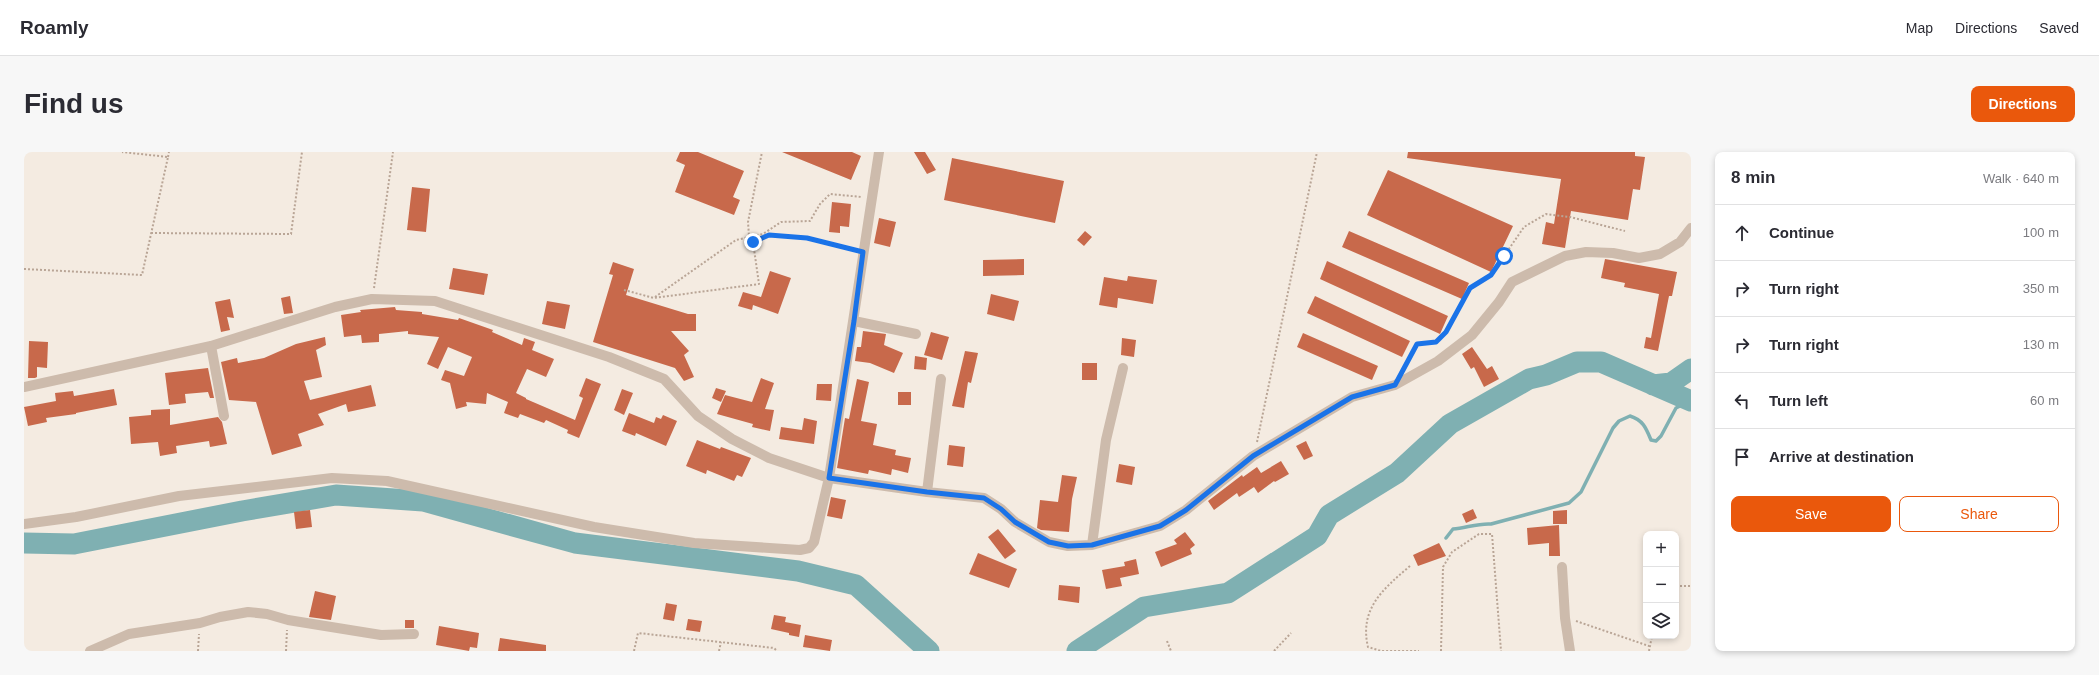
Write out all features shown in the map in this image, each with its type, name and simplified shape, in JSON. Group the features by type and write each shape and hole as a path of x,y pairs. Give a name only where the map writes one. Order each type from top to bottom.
{"street":[{"path":"24,524 76,517 179,496 332,478 387,480 594,527 694,543 800,550 809,548 814,542 829,478 879,152"},
{"path":"24,387 211,346 335,308 372,299 435,301 609,357 664,379 698,416 732,439 769,458 829,478 927,492 984,498 1001,509 1015,522 1049,542 1068,546 1092,545 1160,526 1186,510 1253,456 1352,397 1395,385 1438,361 1472,335 1499,302 1512,282 1565,256 1586,252 1613,253 1639,258 1660,254 1680,242 1691,228"},
{"path":"854,321 916,334"},
{"path":"211,346 224,416"},
{"path":"1092,545 1106,440 1123,368"},
{"path":"927,492 941,380"},
{"path":"1562,567 1565,618 1570,651"},
{"path":"90,651 129,634 200,623 220,617 248,612 268,614 288,620 381,635 414,634"}],"path":[{"path":"122,152 168,156"},
{"path":"24,269 142,275 169,152"},
{"path":"151,233 291,234 302,152"},
{"path":"372,299 393,152"},
{"path":"624,290 654,298 759,284 753,242 749,236 748,222 762,152"},
{"path":"1253,456 1317,152"},
{"path":"654,298 736,240 763,234 781,222 810,221 820,204 830,194 873,198"},
{"path":"1395,385 1417,344 1436,342 1446,332 1470,288 1491,275 1524,227 1546,214 1570,217 1626,231"},
{"path":"753,242 769,235 807,238 863,252"},
{"path":"1441,651 1443,567 1452,552 1479,534 1492,534 1501,651"},
{"path":"1410,566 1386,587 1368,611 1365,635 1368,648 1381,651 1419,651"},
{"path":"1679,586 1691,586"},
{"path":"1565,618 1649,646"},
{"path":"286,651 288,620"},
{"path":"198,651 200,623"},
{"path":"1274,651 1291,632"},
{"path":"634,651 638,633 774,648 776,651"},
{"path":"1649,651 1651,639"},
{"path":"1167,641 1171,651"},
{"path":"719,651 721,642"}],"building":[{"path":"680,152 698,152 744,171 733,197 740,200 734,215 675,192 685,165 676,161"},
{"path":"782,152 852,152 861,156 851,180"},
{"path":"914,152 925,152 936,170 927,174"},
{"path":"1408,152 1635,152 1635,156 1645,157 1640,190 1633,189 1628,220 1571,211 1565,248 1542,244 1546,222 1554,224 1561,179 1407,158"},
{"path":"952,158 1064,181 1055,223 944,200"},
{"path":"1388,170 1513,226 1491,272 1367,215"},
{"path":"412,187 430,189 426,232 407,230"},
{"path":"832,202 851,204 849,227 840,226 840,233 829,232"},
{"path":"879,218 896,222 890,247 874,243"},
{"path":"1085,231 1092,237 1084,246 1077,240"},
{"path":"1349,231 1469,283 1462,299 1342,247"},
{"path":"1024,259 1024,275 983,276 983,260"},
{"path":"1605,259 1677,272 1672,296 1669,296 1658,351 1644,348 1646,337 1651,338 1659,294 1624,287 1625,283 1601,278"},
{"path":"1327,261 1448,316 1440,334 1320,279"},
{"path":"613,262 634,269 626,295 688,314 696,314 696,331 671,331 689,351 684,355 694,377 684,381 675,368 593,342 613,275 609,274"},
{"path":"453,268 488,274 484,295 449,289"},
{"path":"770,271 791,278 778,314 753,305 752,310 738,306 743,292 761,297"},
{"path":"1128,276 1157,280 1153,304 1118,298 1117,308 1099,305 1104,277 1127,281"},
{"path":"991,294 1019,301 1014,321 987,314"},
{"path":"290,296 293,313 284,314 281,298"},
{"path":"1315,296 1410,341 1402,357 1307,313"},
{"path":"230,299 234,318 227,317 230,330 221,332 215,302"},
{"path":"547,301 570,305 565,329 542,324"},
{"path":"395,307 396,310 422,312 422,314 458,320 459,318 493,330 492,332 522,345 524,338 535,342 532,350 554,359 546,377 527,369 516,393 526,399 575,420 583,398 579,396 586,378 601,384 579,438 567,433 568,430 546,420 544,423 520,414 518,418 504,413 508,402 487,393 486,404 466,402 467,406 456,409 450,383 441,380 445,370 464,376 472,357 448,347 438,369 427,364 439,337 408,334 408,331 379,334 379,342 362,343 361,335 344,337 341,315 361,312 360,310"},
{"path":"863,331 886,334 884,345 903,353 894,373 870,363 855,361 857,347 861,347"},
{"path":"931,332 949,337 942,360 924,355"},
{"path":"1303,333 1378,366 1372,380 1297,347"},
{"path":"325,337 326,345 316,350 322,377 304,381 310,400 371,385 376,406 348,412 346,404 318,414 324,425 298,434 302,446 272,455 256,402 229,400 221,362 237,358 238,363 264,358 296,344"},
{"path":"1122,338 1136,340 1134,357 1121,355"},
{"path":"29,341 48,342 47,368 37,367 37,377 35,378 28,378"},
{"path":"1472,347 1487,369 1492,366 1499,379 1484,387 1474,367 1471,369 1462,354"},
{"path":"965,351 978,353 971,383 968,382 964,408 952,406"},
{"path":"915,356 927,358 926,370 914,369"},
{"path":"1082,363 1097,363 1097,380 1082,380"},
{"path":"208,368 214,398 210,398 208,392 185,394 186,403 169,405 165,373"},
{"path":"761,378 774,383 765,409 774,410 770,431 752,427 753,424 717,414 725,395 752,402"},
{"path":"857,379 869,382 861,421 877,424 873,445 896,450 895,455 911,458 908,473 892,469 891,475 869,470 868,474 837,468 845,418 849,419"},
{"path":"817,384 832,384 831,401 816,400"},
{"path":"716,388 726,391 721,402 712,398"},
{"path":"114,389 117,405 76,414 46,418 47,422 28,426 24,407 56,401 55,393 73,391 74,396"},
{"path":"622,389 633,393 624,415 614,410"},
{"path":"898,392 911,392 911,405 898,405"},
{"path":"170,409 170,425 218,417 222,422 227,444 210,447 209,441 176,446 177,453 160,456 158,442 131,444 129,417 151,415 151,410"},
{"path":"629,413 654,423 656,417 661,419 663,415 677,421 666,446 636,433 635,436 622,431"},
{"path":"804,418 817,421 814,444 779,439 781,427 802,430"},
{"path":"697,440 720,449 721,447 751,458 742,477 737,475 734,481 707,470 706,474 686,466"},
{"path":"1306,441 1313,456 1304,460 1296,446"},
{"path":"949,445 965,447 963,467 947,465"},
{"path":"1281,461 1289,474 1275,482 1274,481 1258,493 1254,487 1239,497 1237,493 1214,510 1208,501 1242,475 1243,477 1257,467 1261,473"},
{"path":"1119,464 1135,467 1132,485 1116,482"},
{"path":"1062,475 1077,477 1072,499 1069,532 1041,530 1037,528 1040,500 1058,502"},
{"path":"831,497 846,500 842,519 827,516"},
{"path":"1473,509 1477,518 1466,523 1462,514"},
{"path":"310,510 312,527 296,529 294,512"},
{"path":"1567,510 1567,524 1553,524 1553,511"},
{"path":"1559,525 1560,556 1549,556 1549,543 1528,545 1527,528"},
{"path":"998,529 1016,551 1005,559 988,537"},
{"path":"1185,532 1195,545 1190,549 1192,554 1161,567 1155,552 1177,544 1174,540"},
{"path":"1439,543 1446,556 1418,566 1413,555"},
{"path":"978,553 1017,569 1009,588 969,574"},
{"path":"1136,559 1139,574 1120,578 1122,586 1106,589 1102,570 1125,566 1124,562"},
{"path":"1059,585 1080,587 1079,603 1058,600"},
{"path":"315,591 336,596 331,620 309,617"},
{"path":"666,603 677,605 674,621 663,619"},
{"path":"774,615 786,617 785,622 801,625 799,637 771,629"},
{"path":"688,619 702,621 700,632 686,630"},
{"path":"405,620 414,620 414,628 405,628"},
{"path":"439,626 479,633 477,648 470,647 469,651 436,645"},
{"path":"805,635 832,640 830,651 803,647"},
{"path":"500,638 546,645 546,651 498,651"}],"waterway":[{"path":"1077,651 1144,607 1228,593 1317,536 1329,515 1397,473 1450,424 1529,379 1546,375 1577,362 1601,362 1691,401"},
{"path":"1653,385 1671,383 1691,369"},
{"path":"1446,538 1453,529 1481,524 1491,524 1569,503 1581,492 1613,428 1619,421 1630,416 1638,420 1644,425 1651,440 1656,441 1661,436 1676,408 1690,401"},
{"path":"24,543 74,544 242,511 336,495 423,501 575,543 798,571 856,585 929,651"}],"route":[{"path":"753,242 769,235 807,238 863,252 854,321 829,478 927,492 984,498 1001,509 1015,522 1049,542 1068,546 1092,545 1160,526 1186,510 1253,456 1352,397 1395,385 1417,344 1436,342 1446,332 1470,288 1491,275 1504,256"}]}
